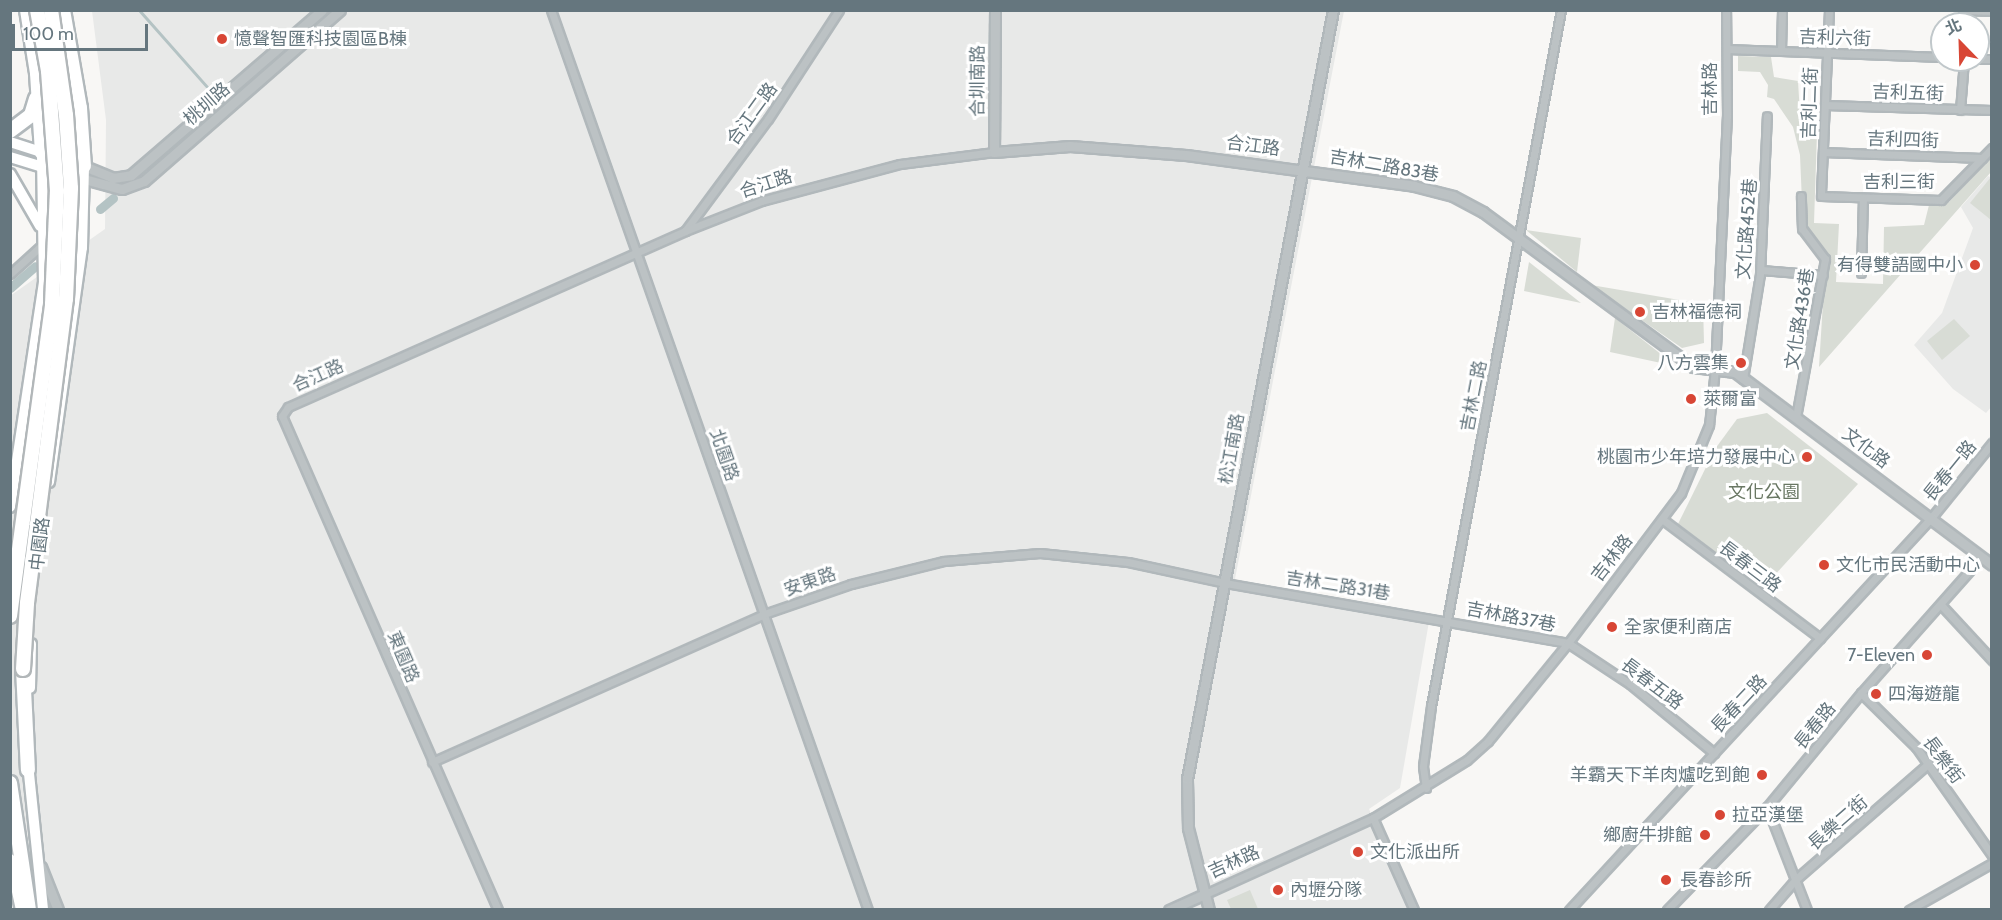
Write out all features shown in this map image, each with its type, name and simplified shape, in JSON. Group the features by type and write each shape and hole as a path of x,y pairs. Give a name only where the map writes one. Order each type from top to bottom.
{"highway":[{"path":"27,10 37,73 42,153"},
{"path":"10,616 52,304 57,191 48,71 37,10"},
{"path":"43,10 64,166"},
{"path":"28,770 23,669 30,579 66,299 71,188 66,115 51,10"},
{"path":"63,10 80,108 84,172"},
{"path":"10,131 31,115 37,73"},
{"path":"10,783 29,909"}],"main road":[{"path":"10,142 42,153 64,166 84,172"},
{"name":"中園路","path":"10,507 44,284 41,228 42,153"},
{"path":"10,157 43,167 64,166"},
{"path":"64,166 68,350"},
{"name":"中園路","path":"43,909 34,849 28,770 31,630 38,559 82,248 84,172"},
{"path":"10,174 41,228"},
{"path":"10,859 21,909"}],"street":[{"name":"桃圳路","path":"84,172 113,178 131,175 322,10"},
{"name":"桃圳路","path":"84,172 122,189 144,181 340,10"},
{"name":"北園路","path":"552,10 868,909"},
{"name":"合江二路","path":"685,231 768,119 839,10"},
{"name":"合圳南路","path":"994,152 995,10"},
{"name":"松江南路","path":"1209,909 1203,895 1188,828 1187,778 1332,10"},
{"name":"吉林二路","path":"1426,788 1422,766 1447,620 1562,10"},
{"name":"吉林路","path":"1169,909 1373,818 1426,788 1488,741 1568,643 1681,493 1709,425 1715,369 1726,10"},
{"path":"1781,51 1782,10"},
{"name":"吉利二街","path":"1821,196 1828,10"},
{"path":"1965,11 1992,11"},
{"name":"吉利六街","path":"1726,49 1930,57"},
{"path":"1960,110 1963,72"},
{"name":"吉利五街","path":"1825,105 1992,111"},
{"name":"文化路452巷","path":"1743,379 1761,270 1767,116"},
{"name":"合江路","path":"282,416 288,407 685,231 780,195 900,164 994,152 1070,147 1301,168"},
{"name":"吉利三街","path":"1821,196 1941,200 1992,148"},
{"name":"吉利四街","path":"1823,153 1982,158"},
{"name":"吉林二路83巷","path":"1301,168 1434,190 1483,212 1693,367 1715,369"},
{"name":"文化路436巷","path":"1796,417 1825,259 1802,229 1801,196"},
{"path":"1861,273 1863,198"},
{"path":"10,274 42,244"},
{"path":"1761,270 1823,275"},
{"name":"文化路","path":"1715,369 1735,372 1992,565"},
{"name":"東園路","path":"282,416 498,909"},
{"name":"長春一路","path":"1931,518 1992,443"},
{"name":"長春二路","path":"1569,909 1931,518"},
{"name":"長春三路","path":"1662,519 1820,638"},
{"name":"安東路","path":"432,762 764,614 851,584 934,564 1028,553 1128,562 1225,583"},
{"name":"長春路","path":"1667,909 1767,807 1861,693 1942,606 1981,558"},
{"name":"吉林二路31巷","path":"1225,583 1447,620"},
{"path":"1942,606 1992,660"},
{"name":"吉林路37巷","path":"1447,620 1568,643"},
{"name":"長春五路","path":"1568,643 1630,684 1714,753"},
{"name":"長樂街","path":"1861,693 1929,763 1992,855"},
{"name":"長樂二街","path":"1769,909 1797,879 1929,763"},
{"path":"1767,807 1797,879 1806,909"},
{"path":"1373,818 1414,909"},
{"path":"34,849 58,909"},
{"path":"1909,909 1992,863"}],"shaded area":[{"path":"92,11 1344,11 1235,579 1430,616 1400,788 1369,809 1413,909 11,909 10,296 105,229 106,120"},
{"name":"有得雙語國中小","path":"1988,176 1992,178 1992,406 1986,413 1953,389 1914,345 1942,313 1973,228 1961,207"}],"green space":[{"path":"1738,56 1771,57 1774,77 1798,81 1801,131 1817,133 1814,223 1839,224 1836,282 1883,284 1884,227 1924,225 1929,205 1949,202 1991,157 1991,172 1819,367 1826,253 1803,226 1800,155 1793,127 1774,99 1767,97 1768,85 1760,72 1738,71"},
{"path":"1991,177 1991,220 1970,203"},
{"path":"1526,230 1581,238 1577,272"},
{"path":"1529,262 1581,303 1524,291"},
{"path":"1591,285 1703,304 1704,343 1682,348"},
{"path":"1615,318 1657,351 1675,366 1610,352"},
{"path":"1954,319 1970,336 1942,360 1927,341"},
{"name":"文化公園","path":"1767,413 1858,484 1762,589 1677,526 1715,449 1737,419"},
{"path":"1250,890 1258,909 1231,909 1227,900"}],"waterway":[{"path":"139,10 215,96"},
{"path":"100,209 113,198"},
{"path":"10,288 35,266"}],"place":[{"name":"憶聲智匯科技園區B棟","path":"222,39"},
{"name":"有得雙語國中小","path":"1975,265"},
{"name":"吉林福德祠","path":"1640,312"},
{"name":"八方雲集","path":"1741,363"},
{"name":"萊爾富","path":"1691,399"},
{"name":"桃園市少年培力發展中心","path":"1807,457"},
{"name":"文化市民活動中心","path":"1824,565"},
{"name":"全家便利商店","path":"1612,627"},
{"name":"7-Eleven","path":"1927,655"},
{"name":"四海遊龍","path":"1876,694"},
{"name":"羊霸天下羊肉爐吃到飽","path":"1762,775"},
{"name":"拉亞漢堡","path":"1720,815"},
{"name":"鄉廚牛排館","path":"1705,835"},
{"name":"文化派出所","path":"1358,852"},
{"name":"長春診所","path":"1666,880"},
{"name":"內壢分隊","path":"1278,890"}]}
